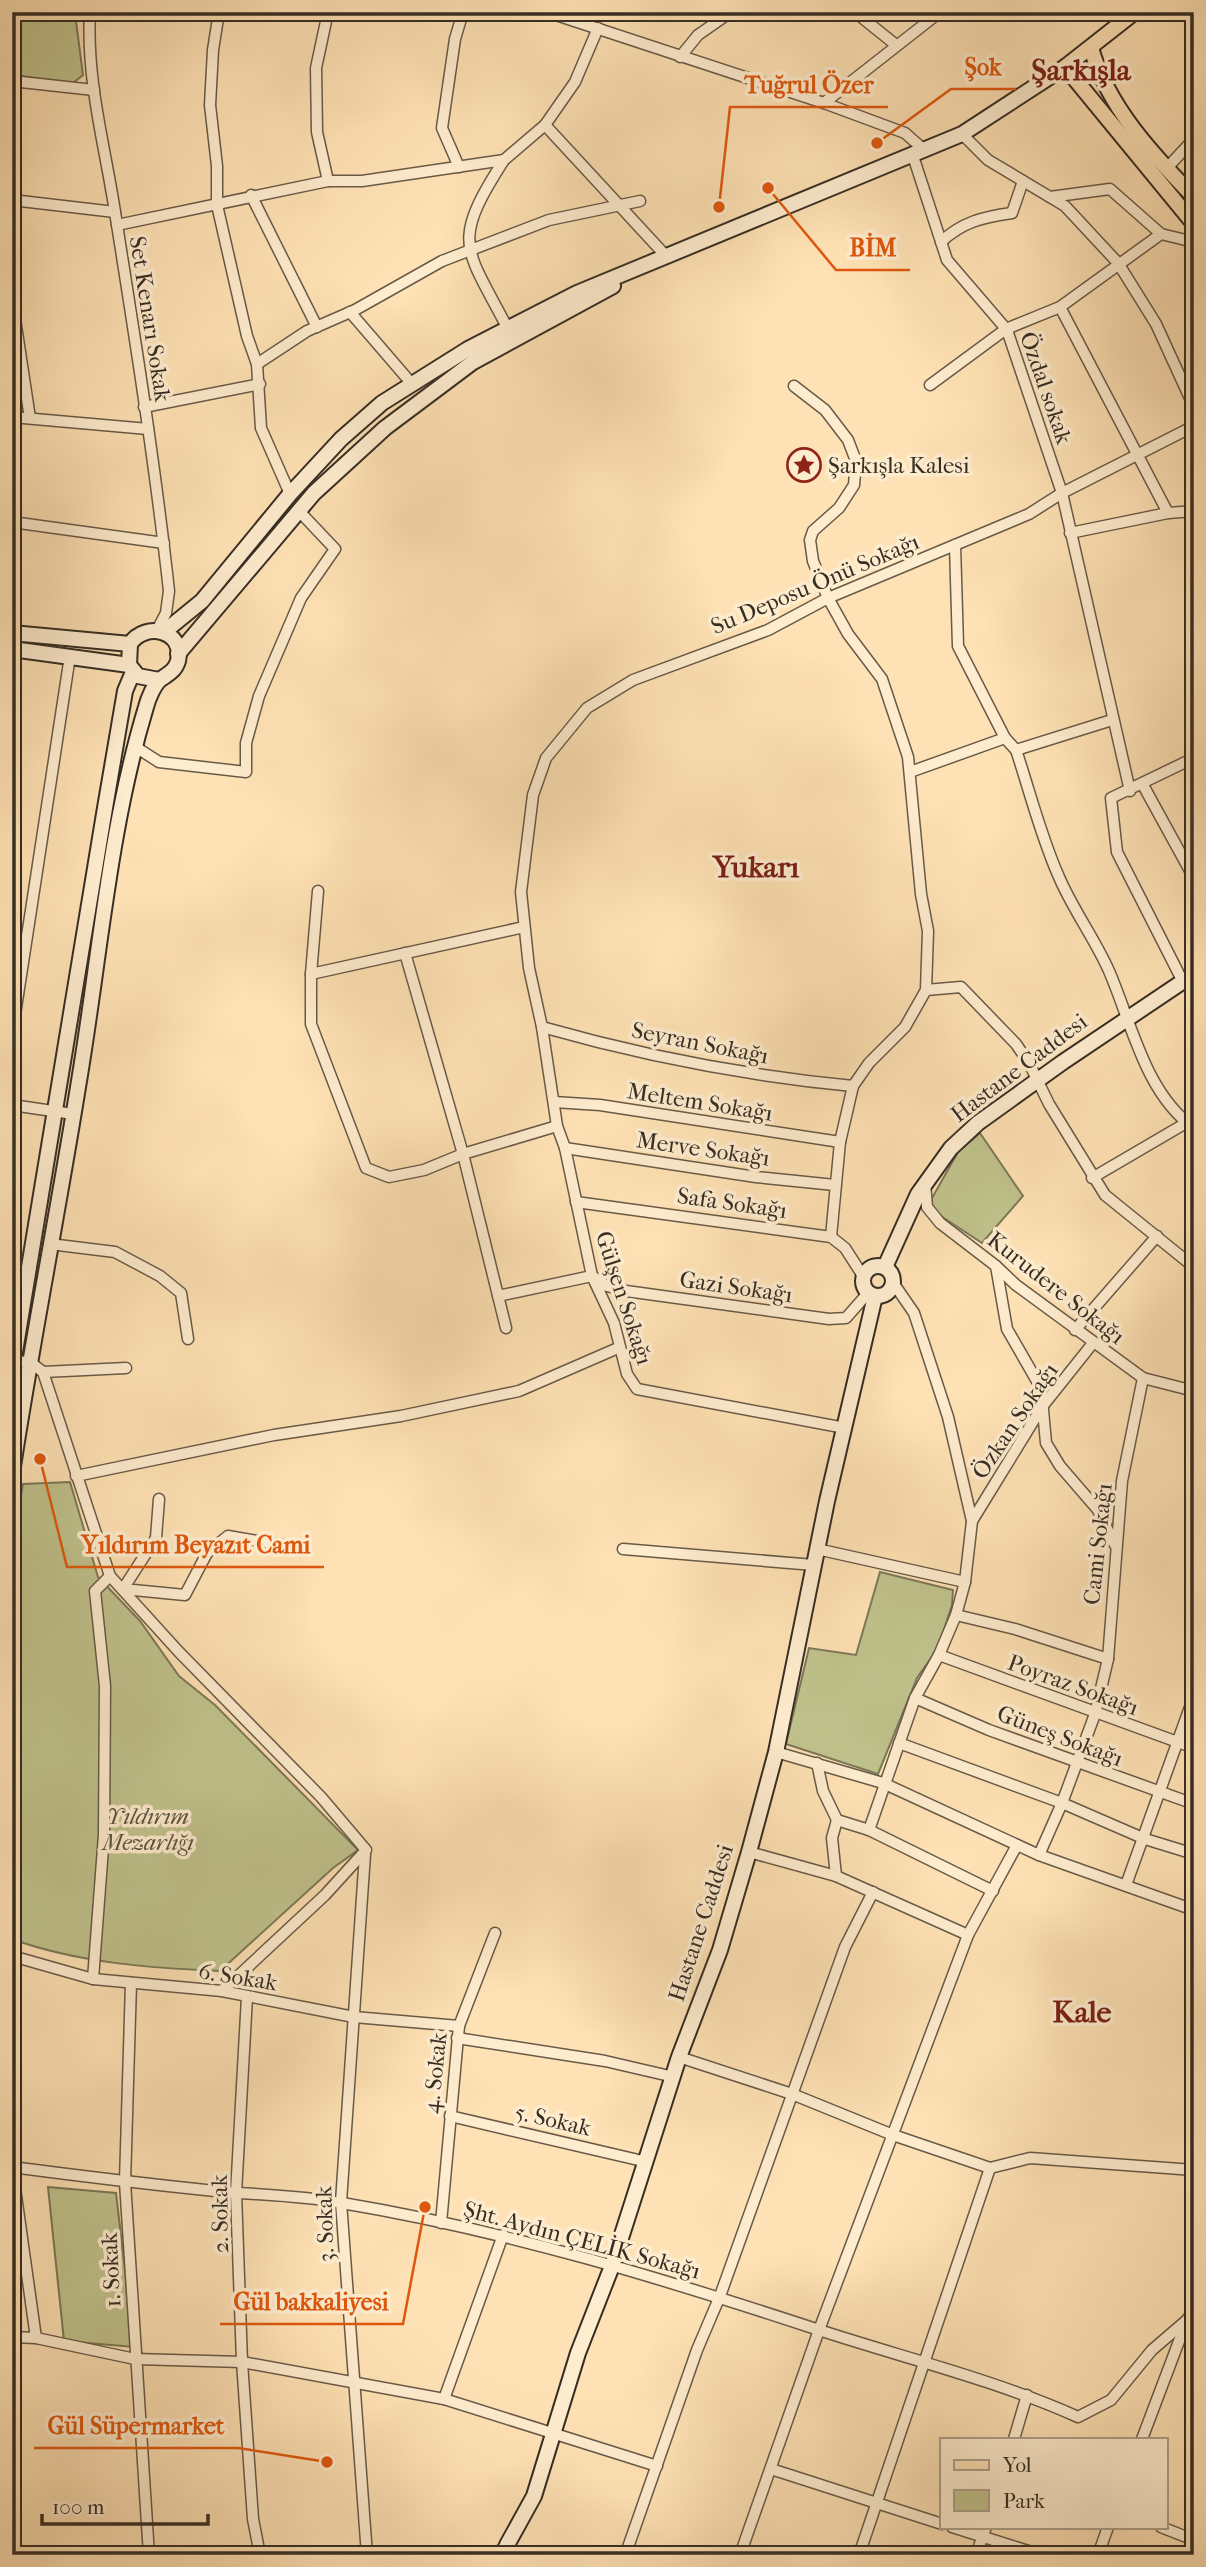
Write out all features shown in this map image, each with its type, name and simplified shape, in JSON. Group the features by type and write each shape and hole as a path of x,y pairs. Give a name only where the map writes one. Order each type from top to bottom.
{"main road":[{"path":"1129,14 1065,67 1194,225"},
{"path":"1091,48 1115,104 1166,169 1194,197"}],"street":[{"name":"Set Kenarı Sokak","path":"90,12 88,47 164,543 169,591 161,631"},
{"path":"219,12 213,50 210,105 217,166 217,205 247,336 257,364 261,428 290,494"},
{"path":"328,12 316,68 317,132 328,181"},
{"path":"459,167 442,128 455,38 463,12"},
{"path":"547,12 824,103 905,133 917,151"},
{"path":"680,57 698,35 731,12"},
{"path":"855,12 896,45"},
{"path":"824,103 940,12"},
{"path":"508,328 468,252 468,224 481,195 504,160 545,125 575,82 598,28"},
{"path":"222,1991 325,1895 366,1850 321,1797 179,1652 110,1576 43,1372 30,1362 13,1364 109,782 131,668 130,644 138,634 161,631 202,601 290,494 341,439 382,403 412,384 508,328 577,293 962,134 1065,67"},
{"path":"12,81 94,90"},
{"path":"545,125 665,255"},
{"path":"962,134 988,160 1065,206 1118,263 1156,324 1193,400"},
{"path":"1166,169 1194,139"},
{"name":"Özdal sokak","path":"917,151 947,260 1006,329 1062,493 1130,791"},
{"path":"117,225 328,181 362,181 504,160"},
{"path":"941,242 954,230 978,217 1012,213 1023,181"},
{"path":"1049,197 1110,189 1161,234 1194,242"},
{"path":"251,195 317,327"},
{"path":"12,200 115,212"},
{"path":"257,364 317,327 350,312 442,261 549,220 640,201"},
{"path":"930,385 1006,329 1059,307 1161,234"},
{"path":"12,649 70,656 131,668 145,680 159,680 171,673 178,654 299,511 385,428 473,362 665,255"},
{"path":"1059,307 1140,455 1168,513"},
{"path":"350,312 412,384"},
{"path":"12,318 15,319 30,418"},
{"path":"144,407 260,384"},
{"path":"794,386 825,410 848,440 856,461 854,485 839,508 813,531 810,540 813,561 848,634 882,679 908,757 921,894 929,931 926,990 905,1027 869,1063 853,1086 840,1142 835,1185 831,1237 845,1248 863,1276 863,1285 872,1295 889,1292 894,1284"},
{"path":"12,417 148,429"},
{"path":"1191,427 1194,438"},
{"name":"Su Deposu Önü Sokağı","path":"529,968 521,892 533,795 546,758 587,708 633,680 768,630 828,597 1029,514 1062,493 1191,427"},
{"path":"134,746 159,762 246,772 246,743 259,696 300,598 335,549 299,511"},
{"path":"1070,533 1168,513 1194,511"},
{"path":"12,522 164,543"},
{"path":"955,545 958,646 1005,738 1016,750 1057,874 1076,916 1107,967 1163,1101 1190,1125 1092,1178"},
{"path":"161,631 174,641 178,654"},
{"path":"12,633 130,644"},
{"path":"12,1034 70,656"},
{"path":"12,1473 73,1114 111,867 134,746 147,702 159,680"},
{"path":"1016,750 1112,720"},
{"path":"910,772 1005,738"},
{"path":"1188,977 1135,891 1118,852 1111,798 1143,785 1194,758"},
{"path":"1143,785 1194,878"},
{"path":"318,891 311,974 311,1024 366,1168 389,1177 424,1170 463,1154 557,1126"},
{"path":"311,974 524,927"},
{"path":"405,953 463,1154 506,1328"},
{"name":"Gülşen Sokağı","path":"529,968 542,1027 557,1126 565,1148 592,1276 614,1323 626,1374 636,1388 845,1428"},
{"name":"Hastane Caddesi","path":"885,1267 925,1183 951,1148 978,1123 1188,977"},
{"path":"926,990 961,987 1016,1044 1040,1079 1049,1104 1092,1178 1105,1195 1194,1267"},
{"name":"Seyran Sokağı","path":"542,1027 690,1063 853,1086"},
{"name":"Meltem Sokağı","path":"554,1102 600,1105 840,1142"},
{"path":"12,1105 73,1114"},
{"name":"Merve Sokağı","path":"565,1148 756,1177 835,1185"},
{"name":"Kurudere Sokağı","path":"925,1183 927,1207 940,1223 1016,1285 1143,1378 1194,1391"},
{"name":"Safa Sokağı","path":"576,1202 831,1237"},
{"path":"1075,1330 1157,1236"},
{"path":"50,1244 115,1252 160,1276 181,1293 188,1339"},
{"path":"863,1276 875,1265 885,1267 892,1274 894,1284 914,1313 948,1417 972,1521 965,1583 956,1615 939,1656 915,1698 883,1783 869,1830"},
{"path":"996,1266 1007,1329 1041,1388 1046,1443 1060,1466 1098,1510 1115,1546"},
{"path":"498,1296 592,1276"},
{"name":"Gazi Sokağı","path":"592,1276 607,1286 626,1291 829,1319 846,1318 872,1295"},
{"name":"Hastane Caddesi","path":"508,2550 534,2496 578,2353 612,2266 679,2057 720,1950 749,1852 776,1752 872,1295"},
{"name":"Özkan Sokağı","path":"972,1521 1042,1407 1093,1343"},
{"path":"76,1476 274,1435 401,1416 519,1391 618,1348"},
{"path":"43,1372 127,1368"},
{"name":"Cami Sokağı","path":"1039,1854 1062,1804 1095,1714 1108,1658 1122,1481 1143,1378"},
{"path":"123,1589 156,1538 159,1499"},
{"path":"123,1589 185,1595 207,1553 228,1536 287,1546 304,1545"},
{"path":"623,1549 814,1565"},
{"path":"817,1549 965,1583"},
{"path":"93,1979 104,1835 105,1699 95,1591 110,1576"},
{"path":"956,1615 1015,1629 1108,1658"},
{"name":"Poyraz Sokağı","path":"939,1656 1194,1748"},
{"path":"1126,1885 1145,1839 1194,1696"},
{"name":"Güneş Sokağı","path":"915,1698 1075,1763 1194,1804"},
{"path":"898,1743 1062,1804 1145,1839 1194,1854"},
{"path":"776,1752 883,1783 1039,1854 1194,1910"},
{"path":"817,1763 823,1791 837,1820 832,1838 836,1875"},
{"path":"837,1820 869,1830 993,1891"},
{"path":"740,2555 819,2330 968,1935 1017,1845"},
{"name":"3. Sokak","path":"366,1850 341,2202 352,2381 367,2555"},
{"path":"749,1852 836,1875 968,1935"},
{"path":"628,2555 626,2553 696,2350 720,2296 845,1948 873,1892"},
{"name":"4. Sokak","path":"441,2223 459,2026 495,1933"},
{"name":"6. Sokak","path":"12,1956 93,1979 222,1991 354,2017 459,2026"},
{"name":"1. Sokak","path":"131,1983 125,2182 149,2555"},
{"name":"2. Sokak","path":"247,1997 236,2193 242,2362 253,2519 260,2555"},
{"path":"457,2038 605,2061 674,2077"},
{"path":"679,2057 792,2094 893,2135 990,2168 1030,2158 1194,2171"},
{"name":"5. Sokak","path":"450,2116 647,2162"},
{"path":"12,2166 36,2338"},
{"name":"Şht. Aydın ÇELİK Sokağı","path":"12,2166 125,2182 341,2202 503,2235 720,2296 819,2330 926,2361 1027,2395 1078,2417 1111,2400 1152,2350 1187,2320"},
{"path":"859,2555 990,2168"},
{"path":"444,2399 503,2235"},
{"path":"1142,2438 1187,2320 1194,2310"},
{"path":"12,2337 36,2338 135,2359 242,2362 444,2399 553,2431 657,2466"},
{"path":"1014,2438 1027,2395"},
{"path":"771,2469 940,2523"},
{"path":"959,2528 985,2532 1041,2555"},
{"path":"1098,2555 1108,2528"},
{"path":"1164,2528 1194,2540"},
{"path":"976,2555 985,2532"},
{"path":"494,2555 508,2550"}],"green space":[{"path":"12,12 68,12 76,21 83,75 73,83 12,75"},
{"path":"980,1133 1023,1196 982,1243 927,1207 958,1152"},
{"name":"Yıldırım Mezarlığı","path":"70,1482 98,1577 140,1621 179,1676 215,1705 358,1850 333,1868 220,1971 141,1966 89,1959 12,1939 12,1550 23,1484"},
{"path":"880,1572 953,1590 952,1605 938,1648 917,1678 878,1774 786,1744 809,1648 856,1655"},
{"path":"48,2187 116,2193 134,2347 64,2341"}],"place":[{"name":"Şok","path":"877,143"},
{"name":"BİM","path":"768,188"},
{"name":"Tuğrul Özer","path":"719,207"},
{"name":"Şarkışla Kalesi","path":"804,465"},
{"name":"Yıldırım Beyazıt Cami","path":"40,1459"},
{"name":"Gül bakkaliyesi","path":"425,2207"},
{"name":"Gül Süpermarket","path":"327,2462"}],"district":[{"name":"Şarkışla","path":"1081,70"},
{"name":"Yukarı","path":"756,867"},
{"name":"Kale","path":"1082,2012"}]}
